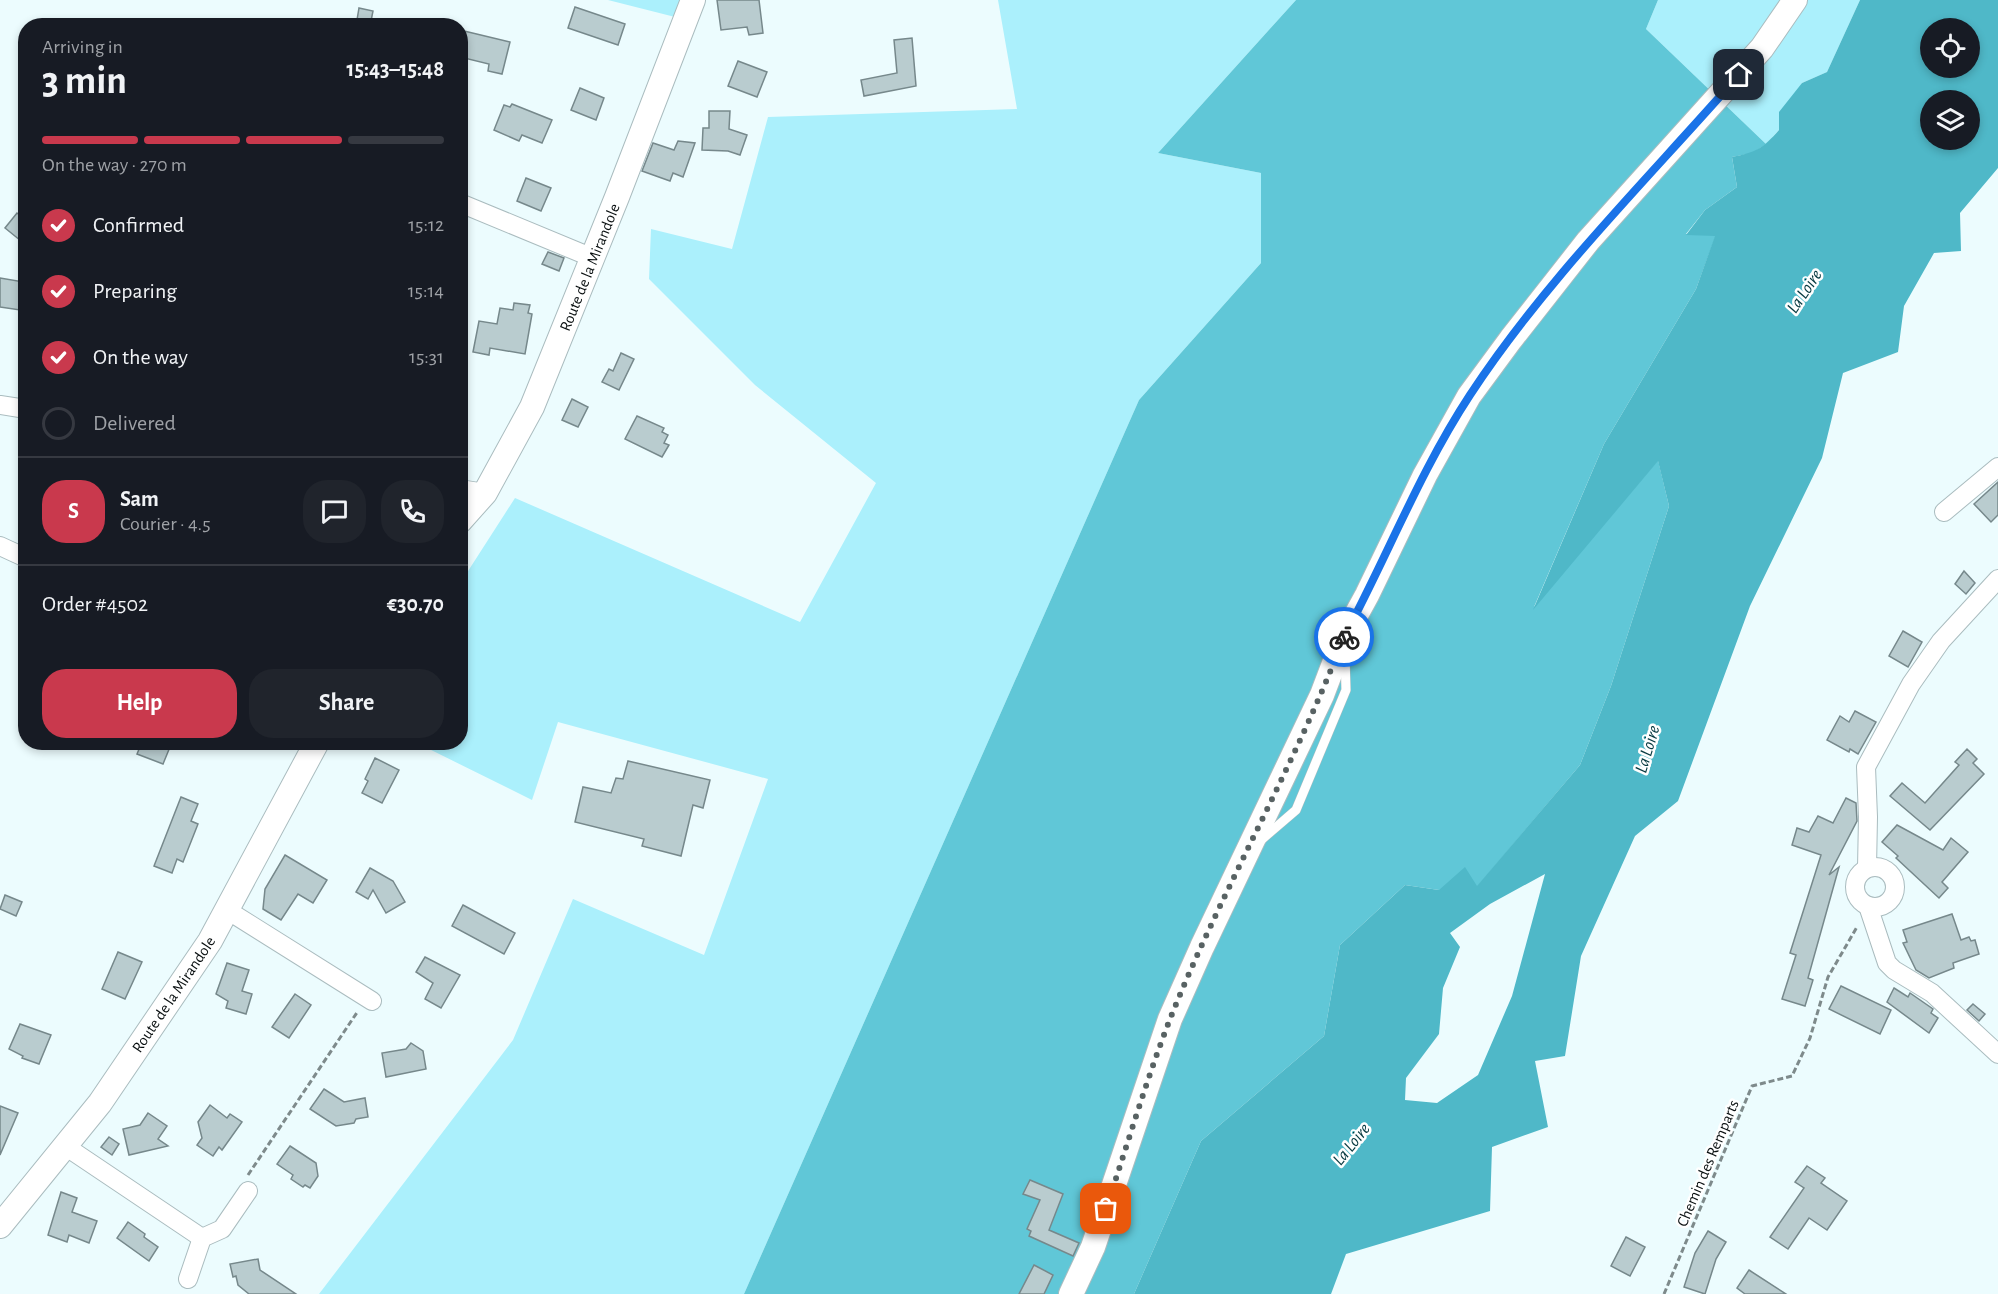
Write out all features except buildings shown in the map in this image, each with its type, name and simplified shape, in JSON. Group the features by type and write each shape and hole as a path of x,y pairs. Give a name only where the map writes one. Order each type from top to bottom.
{"main road":[{"name":"Route de la Mirandole","path":"468,512 485,493 532,407 593,258 693,0"},
{"path":"1071,1294 1093,1247 1170,1019 1322,695 1344,637 1425,475 1469,396 1588,241 1762,48 1795,0"},
{"name":"Route de la Mirandole","path":"0,1226 100,1103 210,940 313,750"}],"street":[{"path":"468,206 593,258"},
{"path":"0,405 18,408"},
{"path":"1944,512 1998,467"},
{"path":"468,490 485,493"},
{"path":"0,546 18,554"},
{"path":"1867,868 1869,817 1866,767 1911,684 1935,650 1998,579"},
{"path":"1869,906 1882,906 1895,892 1896,885 1891,873 1886,869 1873,866 1867,868 1857,878 1855,884 1858,897 1869,906 1887,963 1894,970 1932,993 1998,1054"},
{"path":"227,910 369,1000"},
{"path":"65,1146 202,1238"},
{"path":"188,1279 202,1238 222,1229 245,1186"}],"path":[{"name":"Chemin des Remparts","path":"1664,1294 1752,1086 1792,1076 1810,1038 1828,977 1869,906"},
{"path":"245,1186 369,1000"}],"shaded area":[{"path":"608,0 680,0 675,17"},
{"path":"998,0 1296,0 1158,153 1261,173 1261,263 1139,400 744,1294 319,1294 513,1040 573,899 704,955 768,779 558,722 532,800 431,750 468,750 468,571 515,498 800,622 876,483 755,385 649,279 651,229 732,249 768,117 1017,109"},
{"path":"1296,0 1658,0 1646,29 1766,144 1753,153 1732,157 1737,187 1705,210 1686,234 1716,235 1696,289 1604,444 1534,607 1658,460 1669,506 1611,686 1580,765 1477,887 1439,890 1405,885 1340,945 1324,1036 1201,1141 1134,1294 744,1294 1139,400 1261,263 1261,173 1158,153"},
{"path":"1658,0 1860,0 1827,72 1802,83 1779,130 1766,144 1646,29"}],"water":[{"name":"La Loire","path":"1860,0 1998,0 1998,168 1960,213 1961,251 1934,253 1904,306 1898,352 1843,373 1822,458 1750,606 1678,801 1635,836 1581,956 1565,1056 1535,1061 1548,1127 1492,1147 1490,1211 1346,1254 1331,1294 1134,1294 1201,1141 1324,1036 1340,945 1405,885 1439,890 1465,867 1477,886 1580,765 1611,686 1669,506 1658,461 1533,610 1604,444 1696,289 1715,236 1686,235 1705,210 1737,187 1732,157 1759,149 1768,142 1779,130 1779,112 1802,83 1827,72","holes":["1545,874 1512,996 1478,1075 1437,1103 1405,1100 1406,1078 1439,1034 1443,988 1460,947 1450,933 1490,904"]}],"way so far":[{"path":"1106,1209 1170,1019 1322,695 1344,637"}],"route":[{"path":"1344,637 1425,475 1469,396 1588,241 1739,75"}]}
